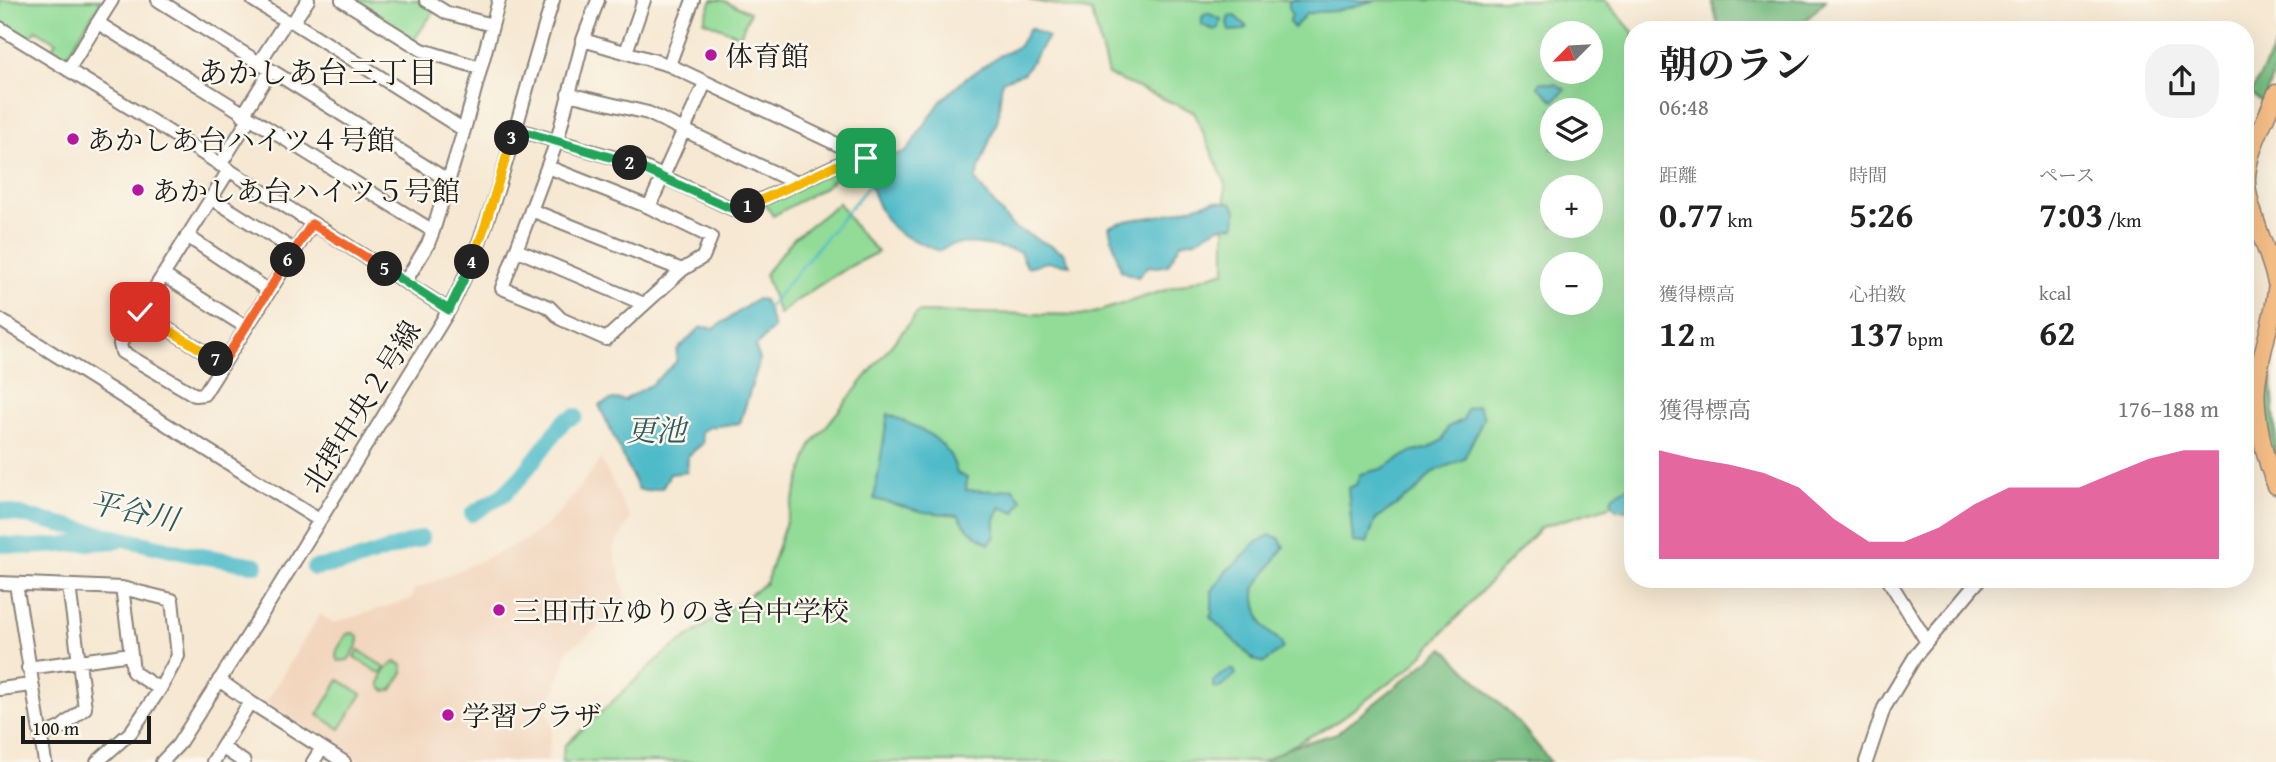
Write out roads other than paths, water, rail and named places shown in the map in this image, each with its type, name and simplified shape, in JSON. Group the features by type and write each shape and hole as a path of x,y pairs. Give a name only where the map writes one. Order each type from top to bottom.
{"main road":[{"path":"2254,150 2276,93"},
{"path":"2254,211 2276,283"},
{"path":"2254,379 2274,311 2276,290"},
{"path":"2254,403 2268,469 2276,486"}],"street":[{"path":"68,70 112,0"},
{"path":"158,0 449,181"},
{"path":"253,0 464,130"},
{"path":"259,63 308,0"},
{"path":"342,0 422,50 480,68"},
{"path":"426,0 447,13 492,25"},
{"path":"405,282 433,231 499,0"},
{"name":"北摂中央２号線","path":"219,680 449,310 468,273 554,0"},
{"path":"548,167 649,207 711,237 703,257 682,270 606,339 561,319 549,307 502,288 557,141 583,40 598,0"},
{"path":"626,52 644,0"},
{"path":"669,65 693,0"},
{"path":"98,23 433,231"},
{"path":"0,28 449,310"},
{"path":"515,129 636,164 737,211 862,156 669,65 583,40"},
{"path":"271,70 246,117 211,198 120,344 122,352 195,395 204,394 312,224"},
{"path":"649,207 705,83"},
{"path":"568,94 648,113 796,183"},
{"path":"211,198 294,250"},
{"path":"531,210 682,270"},
{"path":"187,236 269,291"},
{"path":"517,250 644,304"},
{"path":"163,275 246,327"},
{"path":"140,312 223,363"},
{"path":"0,320 319,520"},
{"path":"0,583 122,588 172,600 178,656 131,732 97,762"},
{"path":"16,584 45,762"},
{"path":"41,736 62,727 85,708 69,586"},
{"path":"122,588 133,672 160,689"},
{"path":"1894,588 1927,642"},
{"path":"1866,762 1885,708 1916,655 1972,588"},
{"path":"28,667 131,654"},
{"path":"162,762 178,745 219,680 344,762"},
{"path":"0,689 32,685"},
{"path":"213,762 250,702"},
{"path":"223,748 244,762"},
{"path":"313,762 322,748"}],"water":[{"path":"1289,0 1376,0 1336,11 1306,14 1294,28 1289,22 1292,15"},
{"path":"1207,13 1221,19 1219,28 1214,30 1202,25 1202,17"},
{"path":"1229,16 1235,16 1247,27 1244,30 1229,31"},
{"path":"1030,28 1048,37 1024,73 1002,81 998,118 975,180 1013,227 1063,252 1070,265 1047,262 1027,267 1020,252 978,244 956,244 939,251 898,232 881,211 864,168 884,157 906,152 941,101 965,79 999,56 1018,47"},
{"path":"1540,82 1556,84 1565,90 1557,98 1551,98 1538,86"},
{"path":"1214,201 1232,203 1236,210 1235,225 1219,227 1196,240 1181,243 1168,265 1148,266 1138,277 1121,271 1109,227"},
{"name":"更池","path":"757,299 764,300 774,328 755,347 760,359 740,423 710,427 701,432 703,443 688,456 687,472 670,474 662,488 645,491 638,489 599,405 613,399 624,400 652,384 676,362 677,350 701,327 715,328"},
{"path":"1478,405 1484,417 1464,459 1433,472 1415,492 1376,519 1367,543 1353,542 1348,488 1356,485 1360,474 1381,469 1413,451 1427,449 1442,440 1448,427 1463,420 1467,409"},
{"path":"888,414 931,435 939,442 953,460 957,473 967,478 966,490 998,491 1013,488 1022,500 1015,513 1001,507 995,519 995,537 989,544 969,530 958,515 924,512 874,499"},
{"path":"1624,489 1624,510 1616,510 1611,501 1613,496"},
{"path":"1270,535 1279,538 1284,547 1254,589 1254,595 1262,623 1283,648 1264,663 1254,660 1210,617 1212,591 1227,570 1254,544"},
{"path":"1234,670 1236,674 1220,688 1214,687 1213,682"}],"waterway":[{"path":"767,309 870,184"},
{"name":"平谷川","path":"472,514 504,494 521,477 564,421 575,416"},
{"name":"平谷川","path":"0,510 184,553 256,565"},
{"name":"平谷川","path":"314,568 354,561 422,538"},
{"path":"0,544 31,547 117,541"}],"place":[{"name":"体育館","path":"711,55"},
{"name":"あかしあ台ハイツ４号館","path":"73,139"},
{"name":"あかしあ台ハイツ５号館","path":"138,190"},
{"name":"三田市立ゆりのき台中学校","path":"499,610"},
{"name":"学習プラザ","path":"448,715"}],"district":[{"name":"あかしあ台三丁目","path":"318,72"}]}
